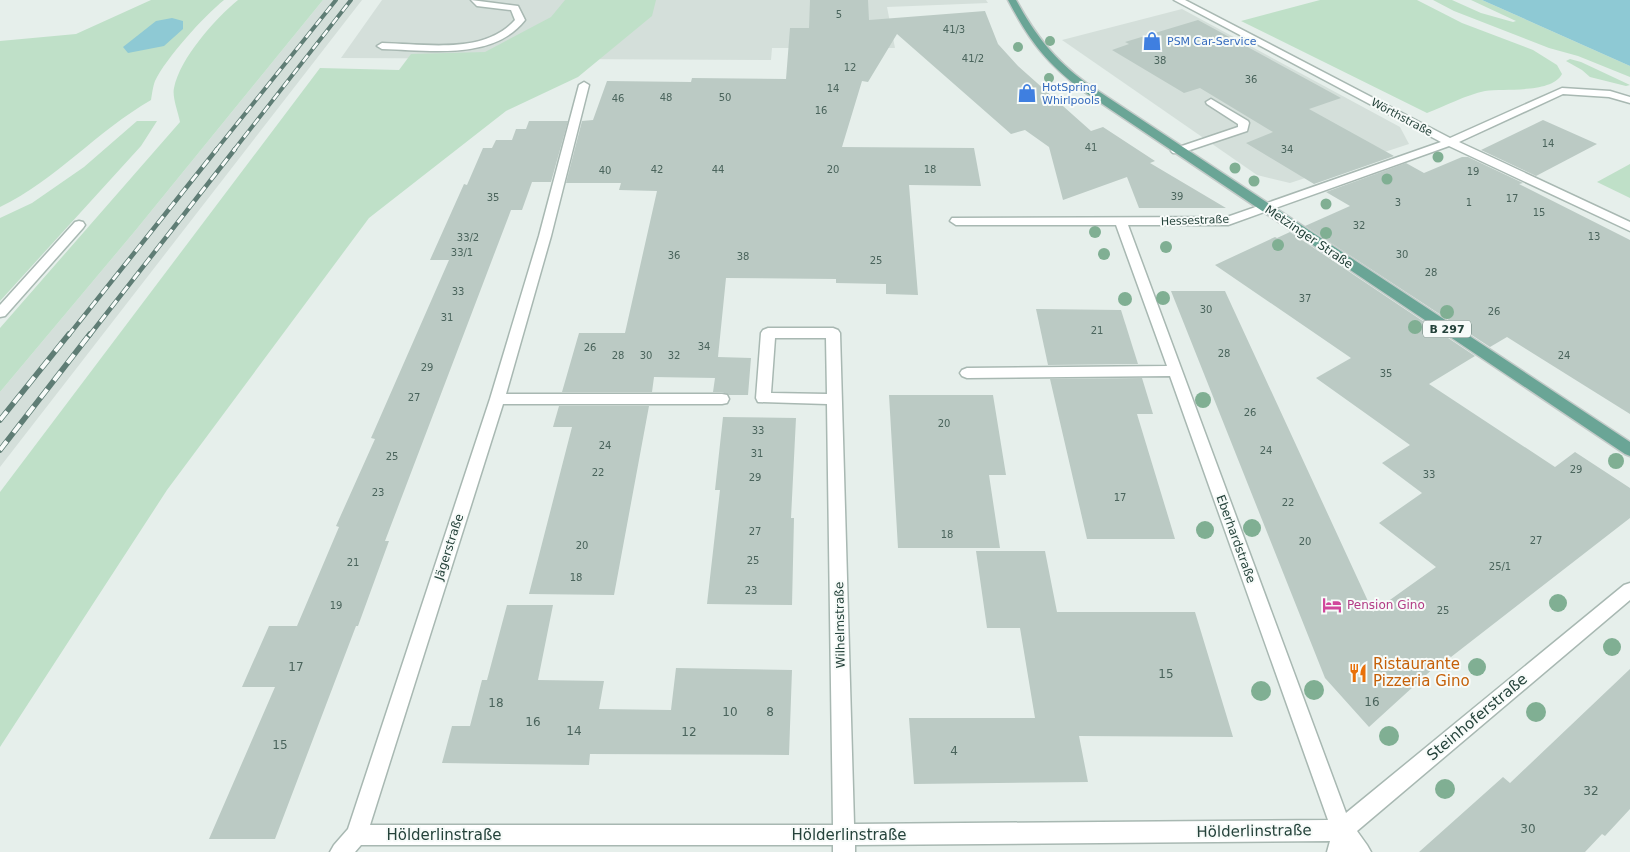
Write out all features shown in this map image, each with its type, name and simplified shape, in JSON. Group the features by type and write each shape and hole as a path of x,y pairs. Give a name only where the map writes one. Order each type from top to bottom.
{"main road":[{"name":"Metzinger Straße","path":"1012,0 1028,30 1040,46 1069,75 1177,151 1630,450"}],"street":[{"path":"382,46 452,46 484,43 506,34 520,20 514,8 480,4 475,0"},
{"name":"Wörthstraße","path":"1178,0 1450,142 1630,227"},
{"name":"Jägerstraße","path":"341,852 356,835 497,399 545,236 584,85"},
{"name":"Hessestraße","path":"956,221 1228,220 1450,142 1562,91 1610,94 1630,100"},
{"path":"1177,151 1242,129 1244,123 1210,102"},
{"name":"Eberhardstraße","path":"1121,221 1342,830 1360,852"},
{"path":"0,313 79,225"},
{"name":"Wilhelmstraße","path":"834,399 763,398 768,333 833,333 844,844"},
{"path":"967,373 1174,371"},
{"path":"497,399 722,399"},
{"name":"Steinhoferstraße","path":"1342,830 1630,590"},
{"path":"1338,852 1342,830"},
{"name":"Hölderlinstraße","path":"356,835 844,844 1342,830"}],"shaded area":[{"path":"323,0 362,0 0,467 0,392 135,231"},
{"path":"382,0 986,0 988,3 887,7 895,48 772,48 771,60 341,58"},
{"path":"1182,9 1400,127 1409,144 1290,183 1257,175 1062,40"}],"green space":[{"path":"151,0 224,0 176,49 155,81 151,100 112,126 40,183 0,207 0,41 76,34"},
{"path":"238,0 323,0 135,231 0,392 0,328 180,122 174,88 183,64 209,28"},
{"path":"565,0 656,0 652,16 578,77 506,111 369,218 167,490 0,747 0,492 320,68 399,70 411,54 485,52 551,17"},
{"path":"1320,0 1417,0 1462,23 1533,50 1557,65 1562,74 1548,85 1527,89 1485,91 1427,113 1241,21"},
{"path":"1433,0 1452,0 1481,13 1513,22 1516,21 1471,0 1482,0 1630,66 1630,77 1454,11"},
{"path":"1570,59 1581,62 1630,85 1626,86 1590,77 1566,61"},
{"path":"137,121 157,121 141,146 0,301 0,218 32,203 84,167"},
{"path":"1630,164 1630,198 1597,182"}],"water":[{"path":"1482,0 1630,0 1630,66"},
{"path":"172,18 183,21 183,29 164,46 128,53 123,47 156,21"}],"building":[{"path":"810,0 868,0 869,20 985,11 998,44 1018,66 1091,131 1103,127 1155,161 1150,163 1226,208 1139,208 1127,177 1063,200 1049,147 1025,130 1011,134 897,34 868,82 862,81 842,147 974,148 981,186 909,185 918,295 886,294 886,284 836,283 836,279 726,278 718,357 751,358 748,395 729,395 722,392 713,392 715,378 654,377 652,392 562,392 579,333 625,333 657,191 619,190 621,183 566,183 582,121 593,120 607,81 691,82 692,78 786,79 790,28 809,28"},
{"path":"1198,20 1341,98 1309,109 1394,156 1314,184 1246,143 1273,132 1200,88 1184,93 1112,50 1129,44 1125,42"},
{"path":"1543,120 1597,144 1536,176 1481,150"},
{"path":"529,121 568,121 551,182 532,182 522,210 511,210 385,541 389,541 358,626 356,626 275,839 209,839 275,687 242,687 269,626 297,626 339,527 336,526 375,439 371,438 449,260 430,260 464,184 467,185 483,148 492,148 496,140 512,140 516,129 526,129"},
{"path":"1462,157 1468,157 1523,183 1519,184 1630,240 1630,414 1507,337 1490,347 1305,226 1350,206 1326,192 1406,163 1424,173"},
{"path":"1290,232 1475,356 1429,384 1555,467 1575,452 1630,488 1630,518 1451,657 1448,655 1369,727 1325,678 1171,291 1225,291 1373,612 1436,567 1379,523 1422,493 1382,463 1410,445 1316,378 1351,358 1215,265"},
{"path":"1036,309 1121,310 1138,364 1048,365"},
{"path":"1142,378 1153,414 1137,414 1175,539 1087,539 1050,379"},
{"path":"889,395 993,395 1006,475 989,475 1000,548 898,548"},
{"path":"559,406 649,406 614,595 529,594 572,427 553,427"},
{"path":"723,417 796,418 791,518 794,518 792,605 707,604 720,490 715,490"},
{"path":"976,551 1045,551 1057,612 1195,612 1233,737 1079,736 1088,782 914,784 909,718 1035,718 1020,628 987,628"},
{"path":"507,605 553,605 538,680 604,681 599,709 671,710 676,668 792,670 789,755 590,754 589,765 442,763 452,726 470,726 482,680 487,680"},
{"path":"1630,669 1630,809 1605,836 1602,834 1585,852 1419,852 1503,777 1510,783"}],"railway":[{"path":"216,150 336,0"},
{"path":"234,150 351,0"},
{"path":"68,336 217,149"},
{"path":"89,336 235,149"},
{"path":"0,420 69,334"},
{"path":"0,450 90,334"}],"place":[{"name":"PSM Car-Service","path":"1152,41"},
{"name":"HotSpring Whirlpools","path":"1027,93"},
{"name":"Pension Gino","path":"1332,605"},
{"name":"Ristaurante Pizzeria Gino","path":"1358,673"}]}
